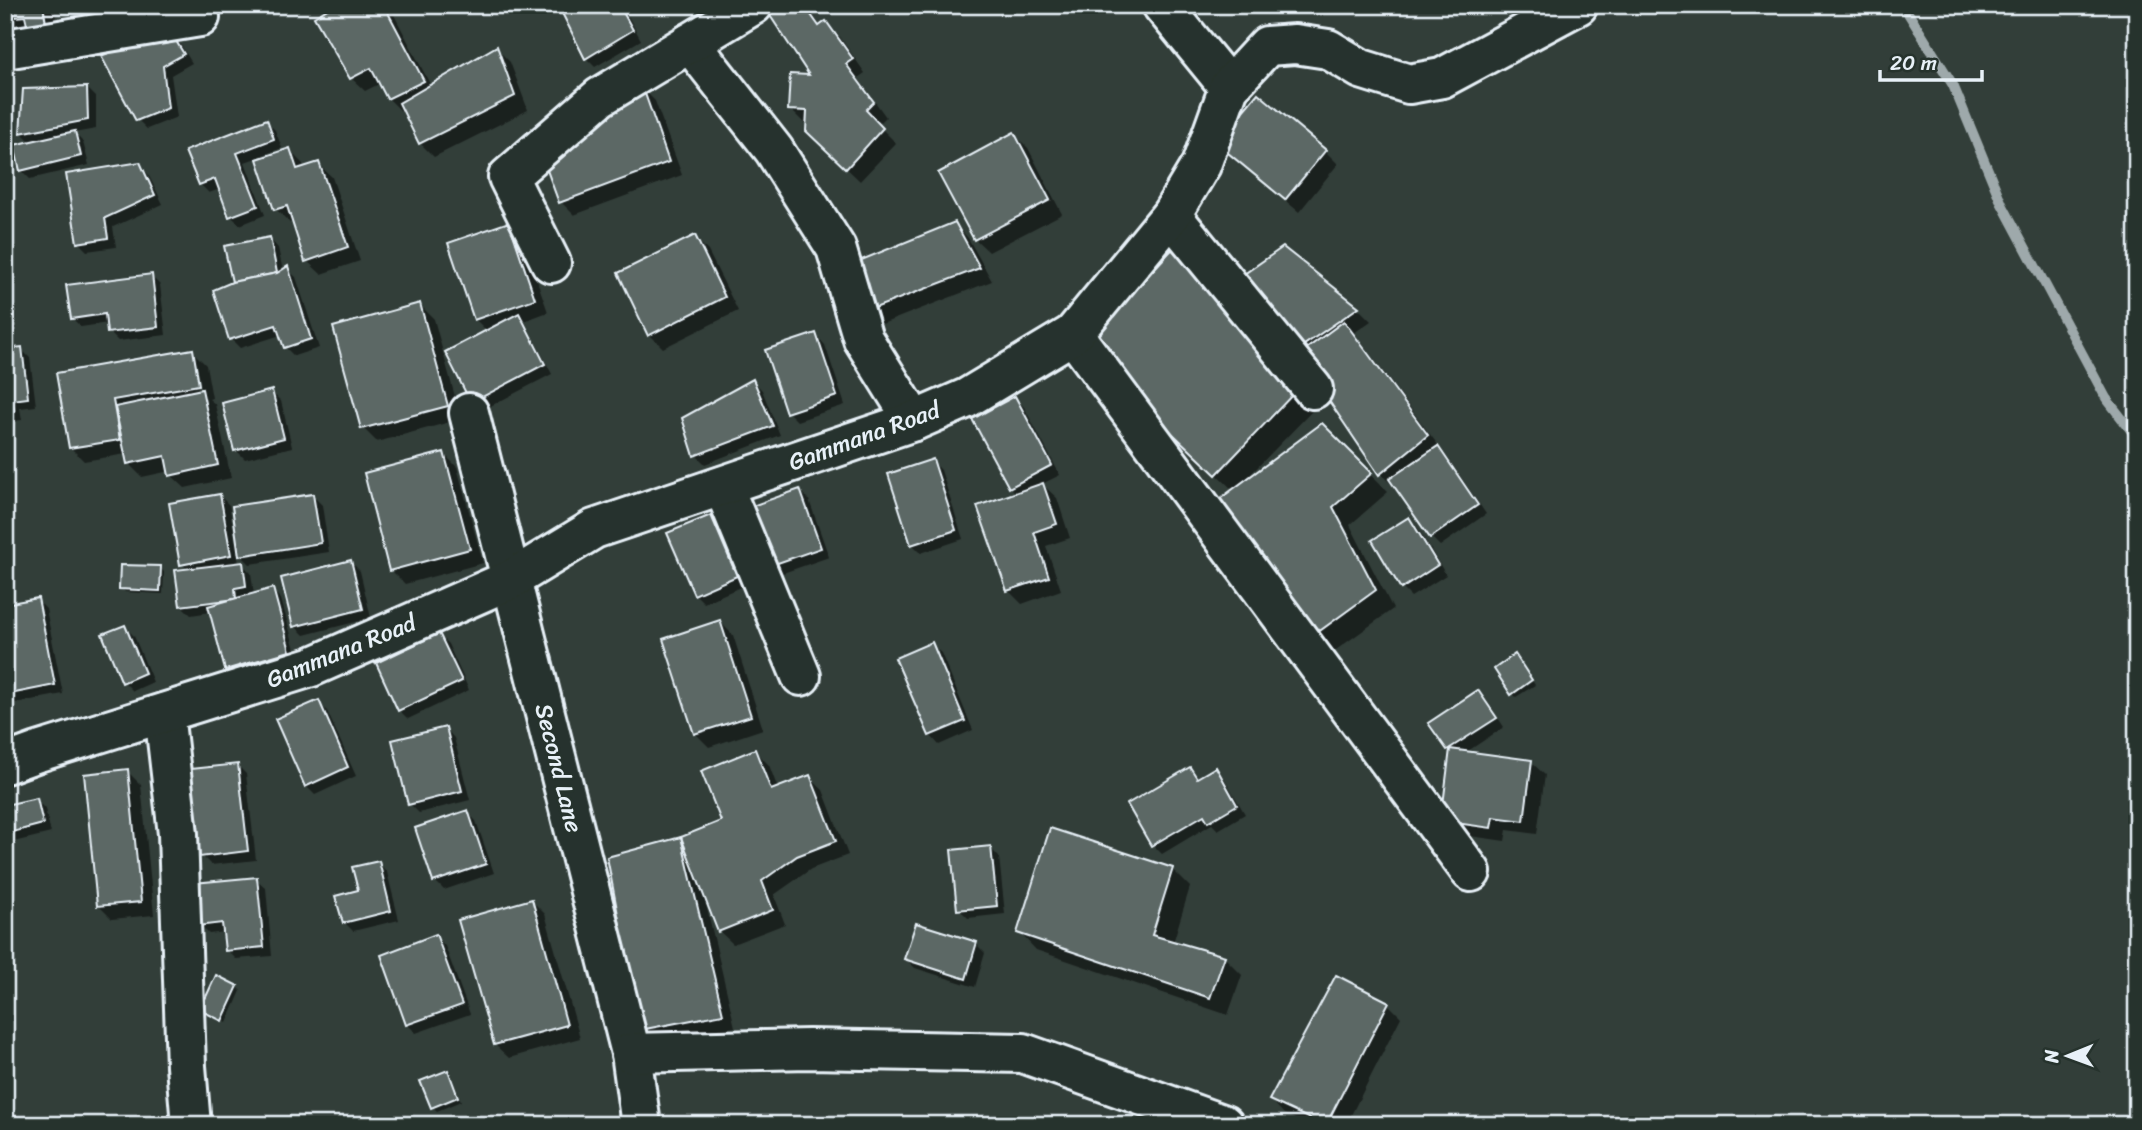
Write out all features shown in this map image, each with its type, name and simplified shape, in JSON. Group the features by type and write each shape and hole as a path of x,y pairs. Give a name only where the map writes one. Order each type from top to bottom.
{"street":[{"path":"551,263 508,177 600,97 753,5"},
{"path":"1162,5 1229,87"},
{"name":"Gammana Road","path":"5,765 37,752 311,667 512,579 594,530 914,421 967,398 1073,334 1171,215 1200,164 1229,87 1267,46 1295,44 1328,49 1361,69 1409,83 1441,78 1578,5"},
{"path":"5,49 200,17"},
{"path":"690,43 774,150 836,248 863,339 914,421"},
{"path":"1171,215 1313,389"},
{"path":"1073,334 1471,872"},
{"name":"Second Lane","path":"469,413 631,1053 641,1125"},
{"path":"723,486 801,676"},
{"path":"164,713 178,834 186,1066 191,1125"},
{"path":"631,1053 808,1049 1023,1054 1224,1125"}],"building":[{"path":"5,5 43,5 47,29 28,29 25,16 5,18"},
{"path":"328,5 384,5 424,81 387,99 371,68 350,79 314,17 329,8"},
{"path":"558,5 619,5 633,30 585,59"},
{"path":"775,5 804,5 819,26 826,21 853,59 846,64 874,102 866,110 883,128 846,169 806,131 807,111 788,110 790,74 809,75 767,11"},
{"path":"168,28 184,54 163,66 168,108 136,121 101,56"},
{"path":"497,46 515,96 419,144 399,103"},
{"path":"642,85 669,162 559,203 543,159"},
{"path":"87,87 88,120 20,133 23,89"},
{"path":"1258,93 1326,150 1285,200 1216,143"},
{"path":"267,119 274,139 237,153 258,206 229,217 215,179 199,185 185,151"},
{"path":"75,131 81,156 20,171 14,145"},
{"path":"1014,132 1050,200 974,240 938,173"},
{"path":"290,148 297,169 319,162 348,247 305,262 287,206 274,210 257,159"},
{"path":"140,162 155,195 105,218 108,238 77,243 66,174"},
{"path":"509,222 535,299 474,320 448,243"},
{"path":"955,222 980,268 867,311 849,265"},
{"path":"695,235 725,297 648,336 618,273"},
{"path":"270,237 277,273 232,282 224,246"},
{"path":"1179,242 1297,390 1216,475 1082,347"},
{"path":"1283,247 1359,307 1291,354 1237,279"},
{"path":"288,266 311,339 284,348 276,325 229,340 213,290 232,282 277,273"},
{"path":"152,274 158,327 107,333 105,314 71,319 66,285"},
{"path":"420,303 448,406 361,429 333,327"},
{"path":"519,313 545,364 471,403 445,352"},
{"path":"1344,321 1428,435 1379,475 1298,355"},
{"path":"816,333 837,396 786,413 765,350"},
{"path":"22,347 28,398 12,400 14,411 5,412 5,349"},
{"path":"193,349 199,385 113,400 120,440 69,448 56,373"},
{"path":"753,379 773,426 694,456 682,418"},
{"path":"202,389 218,465 169,476 165,456 127,464 115,407"},
{"path":"272,390 284,438 234,451 222,403"},
{"path":"1015,396 1052,465 1009,488 972,419"},
{"path":"1322,423 1372,473 1333,507 1376,590 1310,638 1217,501"},
{"path":"1438,446 1478,505 1430,538 1389,479"},
{"path":"444,452 470,549 389,571 364,473"},
{"path":"933,459 956,530 911,545 888,474"},
{"path":"1043,483 1057,524 1034,532 1049,577 1007,591 977,506"},
{"path":"800,489 821,548 772,565 752,506"},
{"path":"220,494 231,555 180,565 169,503"},
{"path":"313,494 321,543 239,556 232,506"},
{"path":"711,515 737,576 694,595 667,533"},
{"path":"1409,517 1438,565 1401,589 1372,540"},
{"path":"351,560 363,609 293,627 281,578"},
{"path":"243,562 246,586 235,588 236,599 180,606 175,570"},
{"path":"120,565 161,566 160,591 119,589"},
{"path":"273,588 290,651 225,670 208,606"},
{"path":"38,598 55,685 5,695 5,604"},
{"path":"720,620 751,716 694,734 663,639"},
{"path":"125,625 145,673 122,683 102,634"},
{"path":"439,633 462,681 398,711 376,663"},
{"path":"932,642 965,721 929,736 895,658"},
{"path":"1515,654 1532,680 1511,695 1494,669"},
{"path":"1478,690 1497,718 1447,750 1428,723"},
{"path":"319,700 348,767 305,787 275,719"},
{"path":"446,727 462,791 408,805 392,740"},
{"path":"755,749 771,790 810,775 836,841 797,856 762,881 773,910 718,932 681,837 721,821 701,771"},
{"path":"1450,749 1532,760 1524,821 1493,817 1491,828 1441,821"},
{"path":"238,764 248,851 200,857 191,769"},
{"path":"1190,767 1197,778 1216,767 1237,805 1208,822 1204,815 1151,846 1127,804"},
{"path":"128,769 141,902 97,906 84,774"},
{"path":"37,798 43,824 5,834 5,805"},
{"path":"468,810 486,864 433,882 415,828"},
{"path":"1050,828 1173,868 1152,935 1225,956 1210,998 1017,933"},
{"path":"681,837 723,1014 640,1030 607,857"},
{"path":"991,846 997,906 957,910 951,850"},
{"path":"379,861 391,911 343,923 335,896 358,890 352,867"},
{"path":"257,877 264,947 225,951 222,923 198,926 194,883"},
{"path":"532,899 567,1025 494,1045 458,920"},
{"path":"916,923 977,942 966,979 904,959"},
{"path":"436,934 462,1005 406,1025 381,955"},
{"path":"216,975 238,986 222,1021 200,1010"},
{"path":"1336,975 1389,1002 1326,1125 1323,1125 1269,1100"},
{"path":"448,1070 458,1097 431,1108 420,1081"},
{"path":"168,1117 168,1125 113,1125 113,1120"},
{"path":"1403,1118 1428,1125 1401,1125"}],"waterway":[{"path":"1903,5 1953,85 2002,204 2106,398 2137,438"}]}
